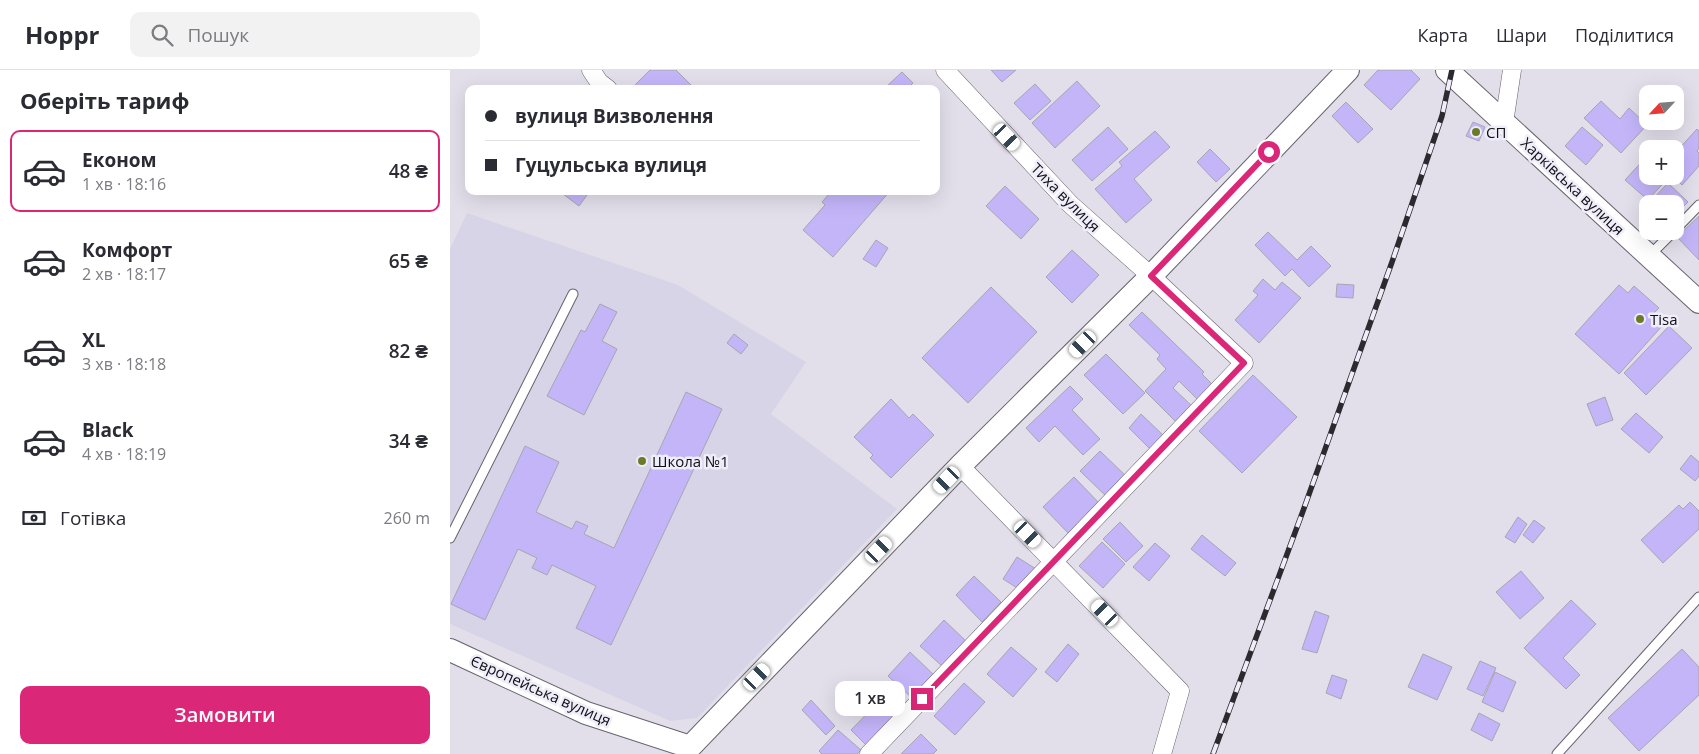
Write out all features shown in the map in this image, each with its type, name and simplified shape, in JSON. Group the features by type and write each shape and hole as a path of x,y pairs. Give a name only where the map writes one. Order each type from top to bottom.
{"street":[{"path":"590,70 603,85"},
{"name":"Тиха вулиця","path":"945,70 1070,204 1244,363 1054,562"},
{"path":"687,751 960,466 1151,276 1348,70"},
{"name":"Харківська вулиця","path":"1447,70 1699,302"},
{"path":"1504,122 1512,70"},
{"path":"960,466 1180,691 1162,754"},
{"path":"869,754 1054,562"},
{"name":"Європейська вулиця","path":"450,650 586,713 687,751"}],"lane":[{"path":"1684,221 1699,206"},
{"path":"1649,257 1665,240"},
{"path":"450,538 573,294"},
{"path":"1557,754 1699,597"}],"shaded area":[{"name":"Школа №1","path":"467,213 678,285 806,362 771,414 897,509 697,718 670,721 450,624 450,249"}],"building":[{"path":"650,70 676,70 691,85 635,85"},
{"path":"991,70 1016,70 1002,82"},
{"path":"1378,70 1411,70 1420,79 1391,110 1364,85"},
{"path":"902,72 913,83 911,85 888,85"},
{"path":"1077,81 1100,106 1055,148 1032,123"},
{"path":"1035,84 1051,101 1030,120 1014,103"},
{"path":"1601,101 1620,119 1629,108 1639,117 1639,130 1642,130 1621,153 1584,118"},
{"path":"1346,102 1373,129 1358,143 1332,116"},
{"name":"СП","path":"1473,122 1485,127 1479,141 1466,136"},
{"path":"1108,127 1128,149 1092,181 1072,160"},
{"path":"1582,127 1603,145 1586,165 1565,146"},
{"path":"1697,129 1699,131 1699,148 1697,151 1699,153 1699,166 1684,183 1684,143"},
{"path":"1155,131 1170,147 1134,179 1152,200 1126,223 1095,189 1122,166 1119,162"},
{"path":"1210,149 1230,169 1216,182 1197,162"},
{"path":"1639,165 1639,185 1662,185 1653,195 1642,195 1625,180"},
{"path":"1666,185 1670,185 1681,195 1657,195"},
{"path":"1005,186 1039,219 1021,239 986,206"},
{"path":"564,195 587,195 579,206"},
{"path":"828,195 887,195 833,257 803,230 825,205 822,202"},
{"path":"1699,216 1699,260 1680,240 1684,240 1684,230"},
{"path":"1268,232 1297,260 1311,246 1331,266 1309,287 1292,269 1285,276 1255,245"},
{"path":"876,240 888,248 876,267 863,259"},
{"path":"1072,250 1099,275 1072,303 1046,277"},
{"path":"1263,279 1275,290 1282,282 1301,298 1259,343 1235,320 1258,295 1253,291"},
{"path":"1337,284 1354,285 1353,298 1336,297"},
{"path":"1619,285 1628,293 1634,286 1659,308 1652,315 1663,325 1619,374 1575,334"},
{"path":"991,287 1037,332 968,403 922,358"},
{"path":"600,304 617,312 602,341 617,349 584,415 547,396 581,330 585,332"},
{"path":"1142,312 1204,372 1202,374 1212,384 1197,399 1179,381 1173,388 1194,408 1178,424 1145,391 1166,369 1157,359 1160,355 1129,325"},
{"path":"1669,326 1692,348 1646,395 1624,373"},
{"path":"734,334 748,345 741,354 727,343"},
{"path":"1106,354 1145,393 1123,414 1084,375"},
{"path":"1253,375 1297,417 1242,473 1199,431"},
{"path":"1070,386 1083,399 1072,410 1100,439 1083,455 1055,426 1039,442 1026,428"},
{"path":"686,392 722,409 611,645 576,628 596,586 552,565 547,575 532,568 537,558 518,549 485,620 451,604 525,446 559,462 536,512 572,529 576,521 588,526 584,534 614,548"},
{"path":"1605,397 1613,420 1596,426 1587,404"},
{"path":"891,399 909,418 913,414 934,435 891,478 870,458 873,455 854,437"},
{"path":"1636,413 1663,437 1649,453 1621,429"},
{"path":"1141,414 1165,437 1152,451 1129,428"},
{"path":"1100,451 1127,477 1107,497 1080,471"},
{"path":"1691,455 1699,462 1699,476 1695,481 1680,469"},
{"path":"1074,477 1101,505 1070,535 1043,507"},
{"path":"1690,502 1699,511 1699,529 1663,563 1641,540 1679,505 1683,509"},
{"path":"1518,517 1527,524 1515,543 1505,537"},
{"path":"1534,520 1545,528 1533,543 1523,535"},
{"path":"1120,522 1143,546 1126,562 1103,539"},
{"path":"1202,535 1236,563 1225,576 1191,549"},
{"path":"1102,542 1125,564 1103,588 1079,566"},
{"path":"1155,543 1170,556 1149,581 1133,567"},
{"path":"1017,557 1036,569 1022,591 1003,579"},
{"path":"1521,571 1544,598 1520,619 1496,592"},
{"path":"974,576 1001,602 982,622 956,595"},
{"path":"1571,600 1596,624 1563,658 1580,675 1566,689 1524,648"},
{"path":"1315,611 1329,616 1317,653 1302,649"},
{"path":"944,620 967,642 943,667 920,646"},
{"path":"1068,644 1079,654 1057,682 1045,672"},
{"path":"1011,647 1037,669 1013,697 987,674"},
{"path":"1682,649 1699,667 1699,695 1639,751 1608,718"},
{"path":"910,652 934,675 912,698 888,676"},
{"path":"1423,654 1452,667 1437,700 1408,687"},
{"path":"1480,661 1496,668 1483,696 1467,689"},
{"path":"1495,672 1516,682 1503,712 1482,702"},
{"path":"1332,675 1347,680 1341,699 1326,693"},
{"path":"964,683 985,702 955,735 934,716"},
{"path":"890,690 908,706 868,747 851,730"},
{"path":"811,700 835,726 826,735 802,710"},
{"path":"1479,713 1500,724 1492,741 1471,730"},
{"path":"838,730 861,750 857,754 822,754 819,751"},
{"path":"921,734 937,750 933,754 901,754"}],"railway":[{"path":"1213,754 1392,262 1442,116 1452,70"}],"place":[{"name":"СП","path":"1476,132"},
{"name":"Tisa","path":"1640,319"},
{"name":"Школа №1","path":"642,461"}],"route":[{"path":"922,699 1244,363 1151,276 1269,152"}]}
